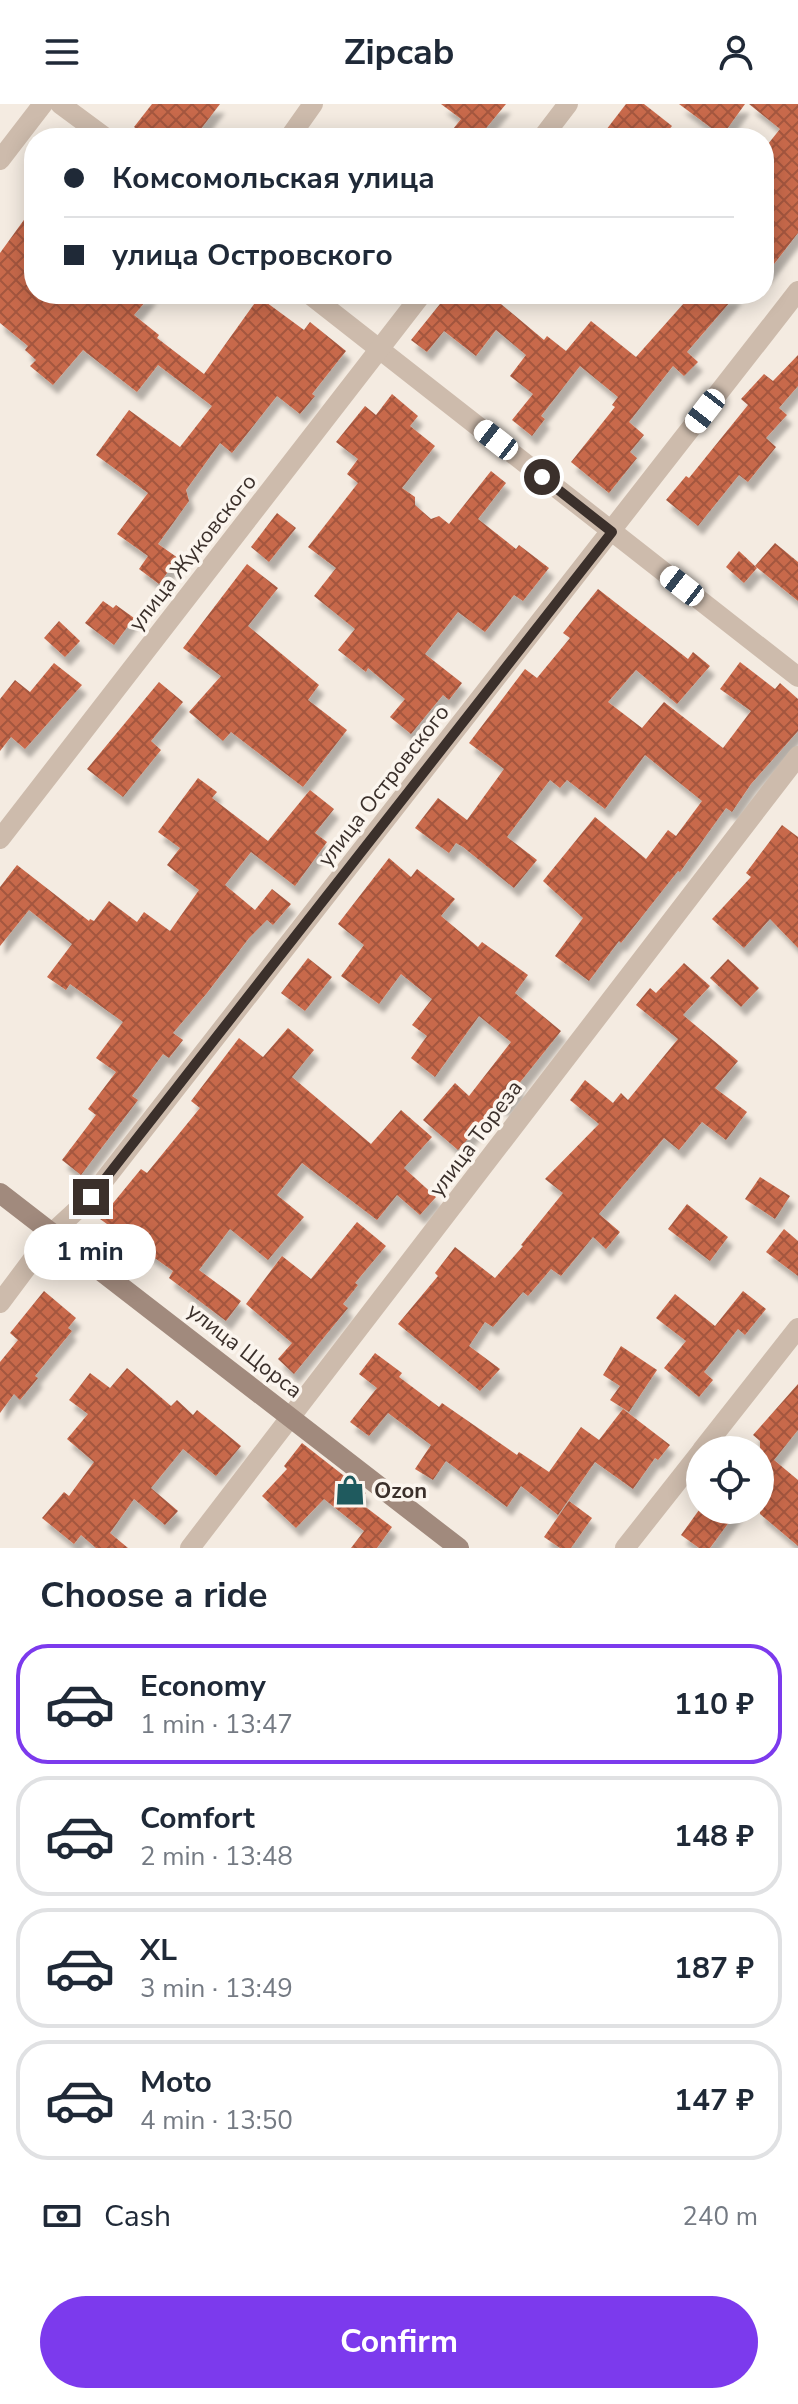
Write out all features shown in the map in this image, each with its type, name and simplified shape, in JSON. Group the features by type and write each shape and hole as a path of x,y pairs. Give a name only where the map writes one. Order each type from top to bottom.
{"street":[{"path":"25,128 43,104"},
{"path":"60,104 92,128"},
{"path":"296,128 313,104"},
{"path":"550,128 568,104"},
{"path":"0,160 24,129"},
{"name":"улица Островского","path":"0,1303 53,1232 91,1197 798,291"},
{"path":"322,304 798,677"},
{"name":"улица Жуковского","path":"0,839 414,304"},
{"name":"улица Тореза","path":"190,1548 798,756"},
{"name":"улица Щорса","path":"0,1193 459,1548"},
{"path":"714,1436 798,1328"},
{"path":"625,1548 686,1471"}],"building":[{"path":"152,104 220,104 202,128 134,127"},
{"path":"441,104 506,104 486,128 454,128 461,119"},
{"path":"626,104 644,104 672,126 670,128 608,128"},
{"path":"679,104 745,104 728,128 711,128"},
{"path":"749,104 798,104 798,233 774,264 774,136 780,129"},
{"path":"24,220 24,304 143,304 134,315 159,335 157,338 204,374 254,304 269,304 304,330 310,322 346,351 300,414 277,396 232,453 220,443 186,490 189,501 158,544 178,558 159,584 139,569 148,556 117,534 148,493 96,455 129,410 180,447 212,406 158,365 137,392 83,350 53,385 30,366 36,360 25,350 28,346 0,323 0,253"},
{"path":"440,304 501,304 544,340 547,336 566,351 591,321 636,357 683,304 728,304 687,352 698,362 684,376 673,366 629,422 644,435 630,452 637,458 609,493 571,462 615,407 612,405 618,397 580,366 541,416 545,419 532,436 512,420 533,394 510,376 526,355 496,330 476,356 444,331 427,352 411,340"},
{"path":"798,355 798,386 779,408 787,415 766,438 776,447 748,482 739,475 698,526 666,500 686,476 689,478 748,405 741,399 764,374 773,381"},
{"path":"392,394 418,416 410,426 435,446 402,488 415,497 415,505 431,519 439,516 449,524 491,471 506,483 478,519 516,549 519,545 549,568 523,601 514,595 485,632 458,612 425,654 462,683 449,700 443,695 411,734 390,717 405,699 368,668 366,672 338,650 355,629 314,596 336,568 308,547 358,483 347,474 358,459 336,442 365,406 376,415"},
{"path":"277,513 296,528 269,562 251,547"},
{"path":"775,543 798,562 798,601 755,566"},
{"path":"739,551 757,568 744,583 726,567"},
{"path":"247,564 278,588 248,626 319,685 308,700 347,730 303,787 231,732 223,741 189,712 221,676 183,648"},
{"path":"598,589 688,659 693,652 710,666 677,704 636,670 608,702 642,728 664,702 723,748 751,711 720,689 740,662 775,689 780,683 798,699 798,731 751,784 732,812 726,808 680,872 621,943 619,941 589,981 555,956 583,918 543,881 595,817 646,859 668,830 676,836 702,801 645,755 605,809 567,780 560,788 550,780 507,837 537,860 514,888 463,847 456,843 449,853 415,828 438,798 467,820 504,769 469,743 525,669 537,678 570,638 563,633"},
{"path":"103,601 113,608 116,605 134,618 114,645 85,623"},
{"path":"59,621 80,641 65,657 44,638"},
{"path":"54,663 82,685 25,749 11,737 0,751 0,699 15,680 30,692"},
{"path":"159,682 183,702 151,741 161,750 123,797 87,769"},
{"path":"198,778 217,792 212,798 268,841 310,790 334,809 315,833 327,842 295,886 251,852 225,885 255,910 272,889 291,904 273,925 267,920 249,938 173,1033 183,1040 169,1058 163,1054 132,1096 138,1100 81,1175 62,1160 96,1115 88,1109 116,1072 96,1058 123,1022 70,984 66,990 47,977 72,944 29,910 0,946 0,887 17,865 89,921 94,921 109,901 137,922 144,912 170,931 199,890 167,865 180,848 158,832"},
{"path":"782,825 798,837 798,948 770,919 744,948 712,919 751,877 746,873"},
{"path":"389,858 411,877 417,869 455,899 441,916 478,947 482,942 528,975 515,993 561,1031 517,1086 520,1088 504,1108 499,1104 458,1150 423,1120 455,1083 469,1096 511,1042 479,1016 435,1077 411,1058 427,1036 412,1025 432,999 401,974 379,1004 341,976 364,945 338,924"},
{"path":"308,958 332,977 305,1011 281,993"},
{"path":"728,959 759,988 741,1007 710,978"},
{"path":"684,963 710,986 683,1015 738,1061 715,1088 747,1112 726,1140 702,1122 679,1150 664,1138 599,1214 620,1232 606,1249 593,1237 561,1276 551,1269 528,1296 523,1292 493,1327 485,1322 469,1346 500,1369 480,1391 398,1324 438,1276 435,1273 455,1247 495,1278 523,1246 563,1193 545,1179 599,1124 570,1100 585,1080 613,1103 621,1093 628,1100 678,1039 636,1005 650,988 656,993"},
{"path":"288,1028 314,1050 292,1077 371,1144 401,1110 432,1137 404,1168 436,1197 420,1215 397,1195 377,1220 302,1163 277,1195 304,1217 268,1260 230,1229 199,1270 241,1301 226,1321 169,1278 173,1271 100,1219 141,1169 147,1173 200,1108 191,1101 239,1038 263,1057"},
{"path":"760,1177 790,1196 775,1219 745,1199"},
{"path":"687,1204 728,1237 710,1261 668,1229"},
{"path":"357,1222 386,1246 355,1283 358,1285 343,1304 348,1308 294,1374 278,1359 292,1343 246,1304 282,1256 311,1279"},
{"path":"784,1229 798,1241 798,1276 766,1252"},
{"path":"44,1291 76,1318 68,1328 72,1331 35,1376 38,1378 20,1400 14,1394 0,1413 0,1362 18,1340 10,1333"},
{"path":"743,1291 766,1309 745,1335 738,1329 704,1372 713,1380 699,1397 664,1368 686,1341 656,1318 675,1294 715,1326"},
{"path":"621,1346 657,1370 629,1412 610,1400 620,1386 603,1375"},
{"path":"375,1353 402,1373 399,1377 439,1407 442,1403 517,1455 519,1452 549,1472 581,1427 599,1440 623,1409 670,1445 658,1460 655,1458 633,1489 595,1462 558,1515 521,1486 507,1507 446,1461 433,1480 415,1469 431,1445 388,1413 369,1436 350,1422 377,1388 359,1374"},
{"path":"127,1368 171,1406 177,1400 193,1415 197,1410 241,1446 216,1476 183,1449 151,1488 178,1511 165,1525 134,1499 110,1533 128,1548 96,1548 81,1535 74,1544 42,1518 64,1492 69,1496 94,1462 67,1439 88,1414 69,1400 90,1373 110,1388"},
{"path":"798,1384 798,1430 774,1460 774,1436 753,1435"},
{"path":"302,1443 366,1493 359,1502 392,1527 377,1548 351,1548 364,1531 324,1499 296,1528 262,1496 287,1469 284,1466"},
{"path":"774,1460 798,1480 798,1546 772,1524"},
{"path":"569,1501 592,1518 571,1548 560,1548 544,1537"},
{"path":"689,1524 728,1524 710,1548 699,1548 681,1535"}],"place":[{"name":"Ozon","path":"350,1490"}],"route":[{"path":"91,1197 612,532 542,477"}]}
